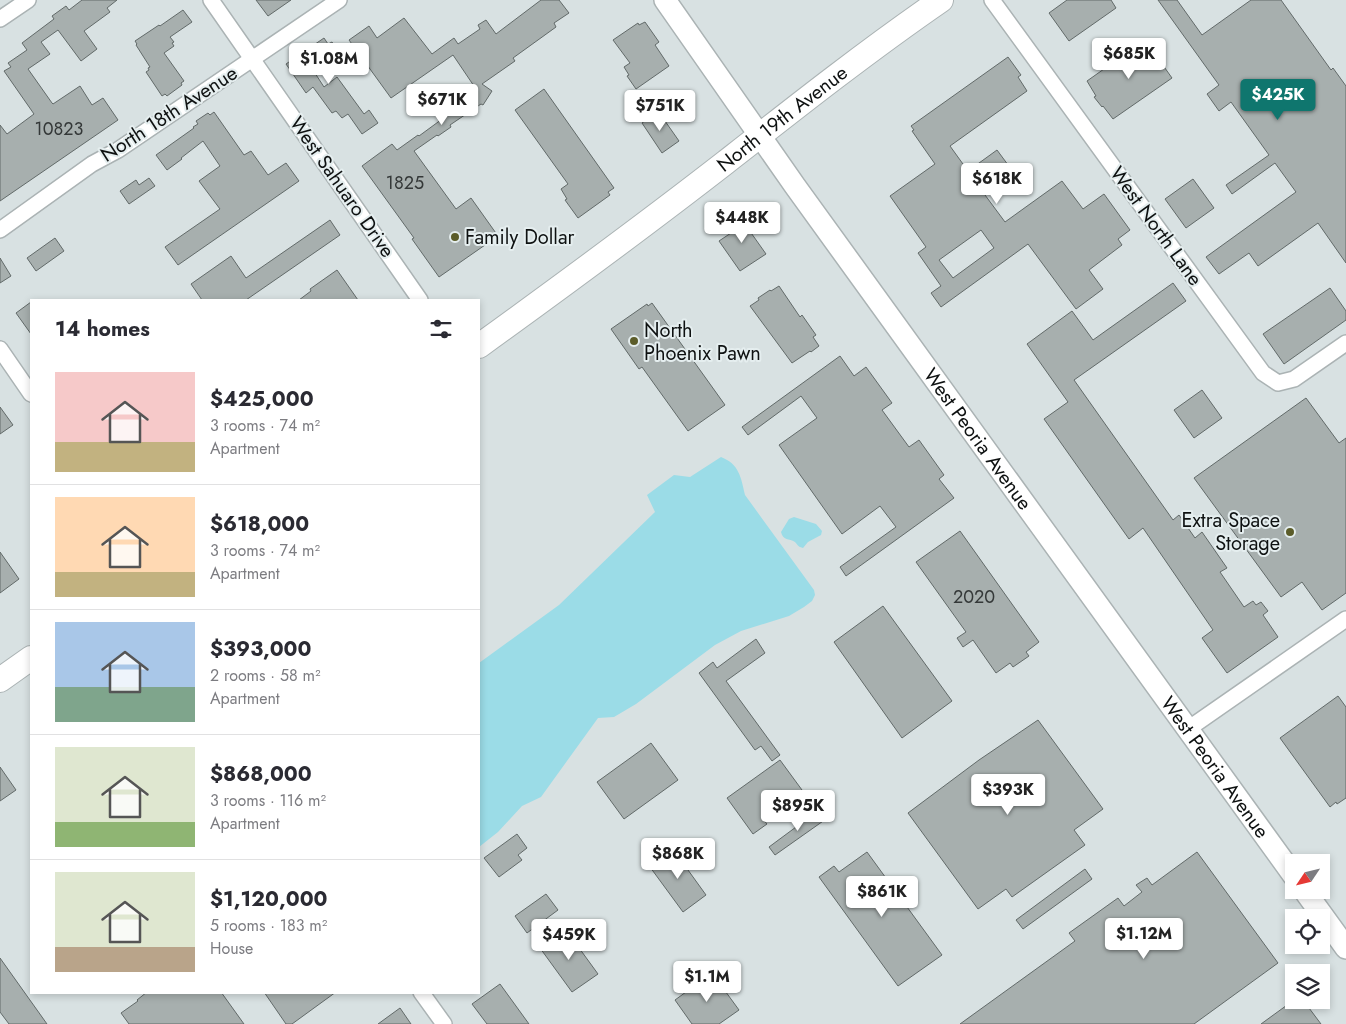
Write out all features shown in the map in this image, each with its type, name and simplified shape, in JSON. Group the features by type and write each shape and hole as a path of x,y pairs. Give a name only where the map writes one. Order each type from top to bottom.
{"main road":[{"name":"West Peoria Avenue","path":"665,0 759,136 1285,864"},
{"name":"North 19th Avenue","path":"480,345 624,240 904,26 941,0"},
{"path":"0,680 30,659"},
{"path":"1311,899 1346,948"}],"street":[{"path":"0,19 28,0"},
{"name":"West Sahuaro Drive","path":"211,0 419,299"},
{"name":"North 18th Avenue","path":"0,230 92,164 118,150 339,0"},
{"name":"West North Lane","path":"992,0 1263,373 1278,383 1294,380 1346,343"},
{"path":"0,350 30,393"},
{"path":"1188,729 1346,619"},
{"path":"422,994 444,1024"}],"shaded area":[{"path":"721,457 732,463 738,472 745,495 814,590 815,595 812,601 789,616 741,631 715,645 636,704 614,717 598,718 541,797 522,806 498,832 480,846 480,662 559,605 655,512 647,495 674,475 690,477"},
{"path":"794,517 816,524 822,531 821,535 808,542 803,548 785,538 781,532 789,519"}],"building":[{"path":"82,0 117,0 107,8 110,12 84,31 97,49 81,61 58,30 41,42 50,54 28,69 53,104 80,86 92,105 103,98 118,120 0,201 0,125 7,134 34,114 4,71 11,67 8,63 27,50 22,43 54,19 52,16 66,6 69,10"},
{"path":"256,0 291,0 268,16"},
{"path":"541,0 559,0 569,13 554,23 556,27 513,58 515,61 482,84 492,91 483,105 481,104 450,125 451,127 414,151 456,209 471,198 498,236 439,277 412,239 414,238 362,166 392,144 397,150 419,136 468,100 476,89 453,55 391,98 349,40 369,26 377,38 404,18 432,54 454,38 458,44 480,29 478,25 486,20 496,34"},
{"path":"1067,0 1111,0 1116,8 1069,41 1049,13"},
{"path":"1158,0 1177,0 1202,35 1251,0 1281,0 1331,70 1333,68 1346,86 1346,263 1318,223 1258,266 1249,253 1219,274 1206,257 1296,192 1275,163 1232,194 1226,185 1269,155 1231,102 1219,111 1207,94 1219,85"},
{"path":"183,10 192,22 170,37 174,42 172,43 174,46 164,53 184,81 181,83 182,85 167,96 165,94 162,96 146,72 150,67 135,41"},
{"path":"645,22 659,42 655,45 669,66 636,89 627,76 629,75 624,67 630,63 613,40 638,23 639,25"},
{"path":"324,38 328,44 332,42 339,52 313,70 324,87 337,77 364,114 369,110 378,123 362,134 348,114 342,118 336,111 332,113 313,87 306,93 286,64"},
{"path":"1145,40 1172,78 1113,119 1094,97 1096,96 1087,81"},
{"path":"1008,57 1021,75 1018,77 1027,91 950,146 968,171 997,150 1014,173 985,195 1005,222 1062,181 1083,209 1104,194 1130,230 1118,239 1122,245 1089,270 1103,289 1076,309 1028,244 941,307 931,293 941,286 918,253 926,247 890,196 935,164 912,131 914,130 911,126","holes":["981,230 994,248 953,278 939,260"]},
{"path":"544,89 614,188 608,192 610,195 578,218 565,200 567,199 561,189 568,184 515,110"},
{"path":"658,111 679,141 662,153 642,123"},
{"path":"214,112 244,155 251,151 268,175 286,163 299,181 178,265 165,247 220,209 199,181 220,166 203,141 167,170 156,155 194,128 198,124 196,121 208,113 210,115"},
{"path":"149,178 155,186 129,204 120,191 136,180 139,185"},
{"path":"1193,179 1214,208 1186,228 1165,199"},
{"path":"737,213 766,254 740,271 719,241 734,231 726,220"},
{"path":"330,220 340,235 247,299 201,299 191,284 231,256 246,278"},
{"path":"55,238 64,251 36,271 27,258"},
{"path":"0,258 11,276 0,283"},
{"path":"337,270 357,299 300,299 311,291 310,289"},
{"path":"1173,283 1186,301 1074,380 1173,520 1179,515 1195,538 1202,532 1227,568 1220,572 1244,607 1253,601 1256,605 1261,602 1268,611 1263,615 1278,637 1227,673 1202,638 1213,630 1143,528 1129,539 1044,419 1068,402 1027,344 1072,311 1093,340"},
{"path":"779,286 800,317 802,315 816,335 813,337 819,346 792,363 750,306 759,300 758,298"},
{"path":"1330,288 1346,311 1346,320 1284,364 1263,334"},
{"path":"30,303 30,333 16,313"},
{"path":"652,303 725,405 688,431 642,367 639,369 611,329 647,304 648,306"},
{"path":"840,356 854,376 866,367 892,403 882,410 909,447 919,440 944,475 939,479 954,498 846,576 840,567 896,527 880,506 842,534 779,445 817,418 801,396 748,435 742,427"},
{"path":"1202,390 1222,418 1194,438 1174,410"},
{"name":"Extra Space Storage","path":"1306,398 1339,443 1346,438 1346,593 1322,610 1302,582 1281,597 1194,478"},
{"path":"0,407 13,425 0,434"},
{"path":"960,531 1039,642 1026,652 1029,656 1013,667 1010,663 996,673 973,640 963,647 957,638 966,632 916,562"},
{"path":"0,552 19,579 0,593"},
{"path":"883,606 952,701 902,738 834,642"},
{"path":"756,639 765,653 726,681 780,755 772,761 761,746 755,750 699,673 713,662 717,668"},
{"path":"1338,696 1346,707 1346,798 1330,807 1280,738"},
{"path":"1038,720 1103,809 1074,830 1085,845 1012,897 1006,889 978,909 908,813 979,760"},
{"path":"651,743 678,780 624,819 597,782"},
{"path":"780,760 802,790 762,818 767,824 753,834 727,798"},
{"path":"0,767 16,790 0,801"},
{"path":"819,810 826,819 775,855 769,847"},
{"path":"517,834 527,848 518,855 522,860 499,877 484,858"},
{"path":"670,845 706,895 683,912 650,867 665,857 661,852"},
{"path":"867,852 942,955 898,986 819,877 834,866 839,872"},
{"path":"1197,852 1278,963 1194,1024 960,1024 1075,941 1069,933 1118,898 1124,906 1142,892 1136,885 1147,878 1152,885"},
{"path":"1085,869 1092,879 1023,929 1016,920"},
{"path":"546,894 558,910 527,933 515,916"},
{"path":"566,930 598,974 572,992 540,948"},
{"path":"0,958 47,1024 9,1024 0,1012"},
{"path":"712,973 739,1010 719,1024 692,1024 675,1000"},
{"path":"500,984 529,1024 487,1024 472,1004"},
{"path":"144,994 222,994 244,1024 129,1024 121,1013"},
{"path":"265,994 333,994 292,1024 286,1024"},
{"path":"1285,1007 1285,1009 1310,1009 1321,1024 1261,1024"},
{"path":"400,1008 411,1024 378,1024"}],"place":[{"name":"Family Dollar","path":"455,237"},
{"name":"North Phoenix Pawn","path":"634,341"},
{"name":"Extra Space Storage","path":"1290,532"}]}
